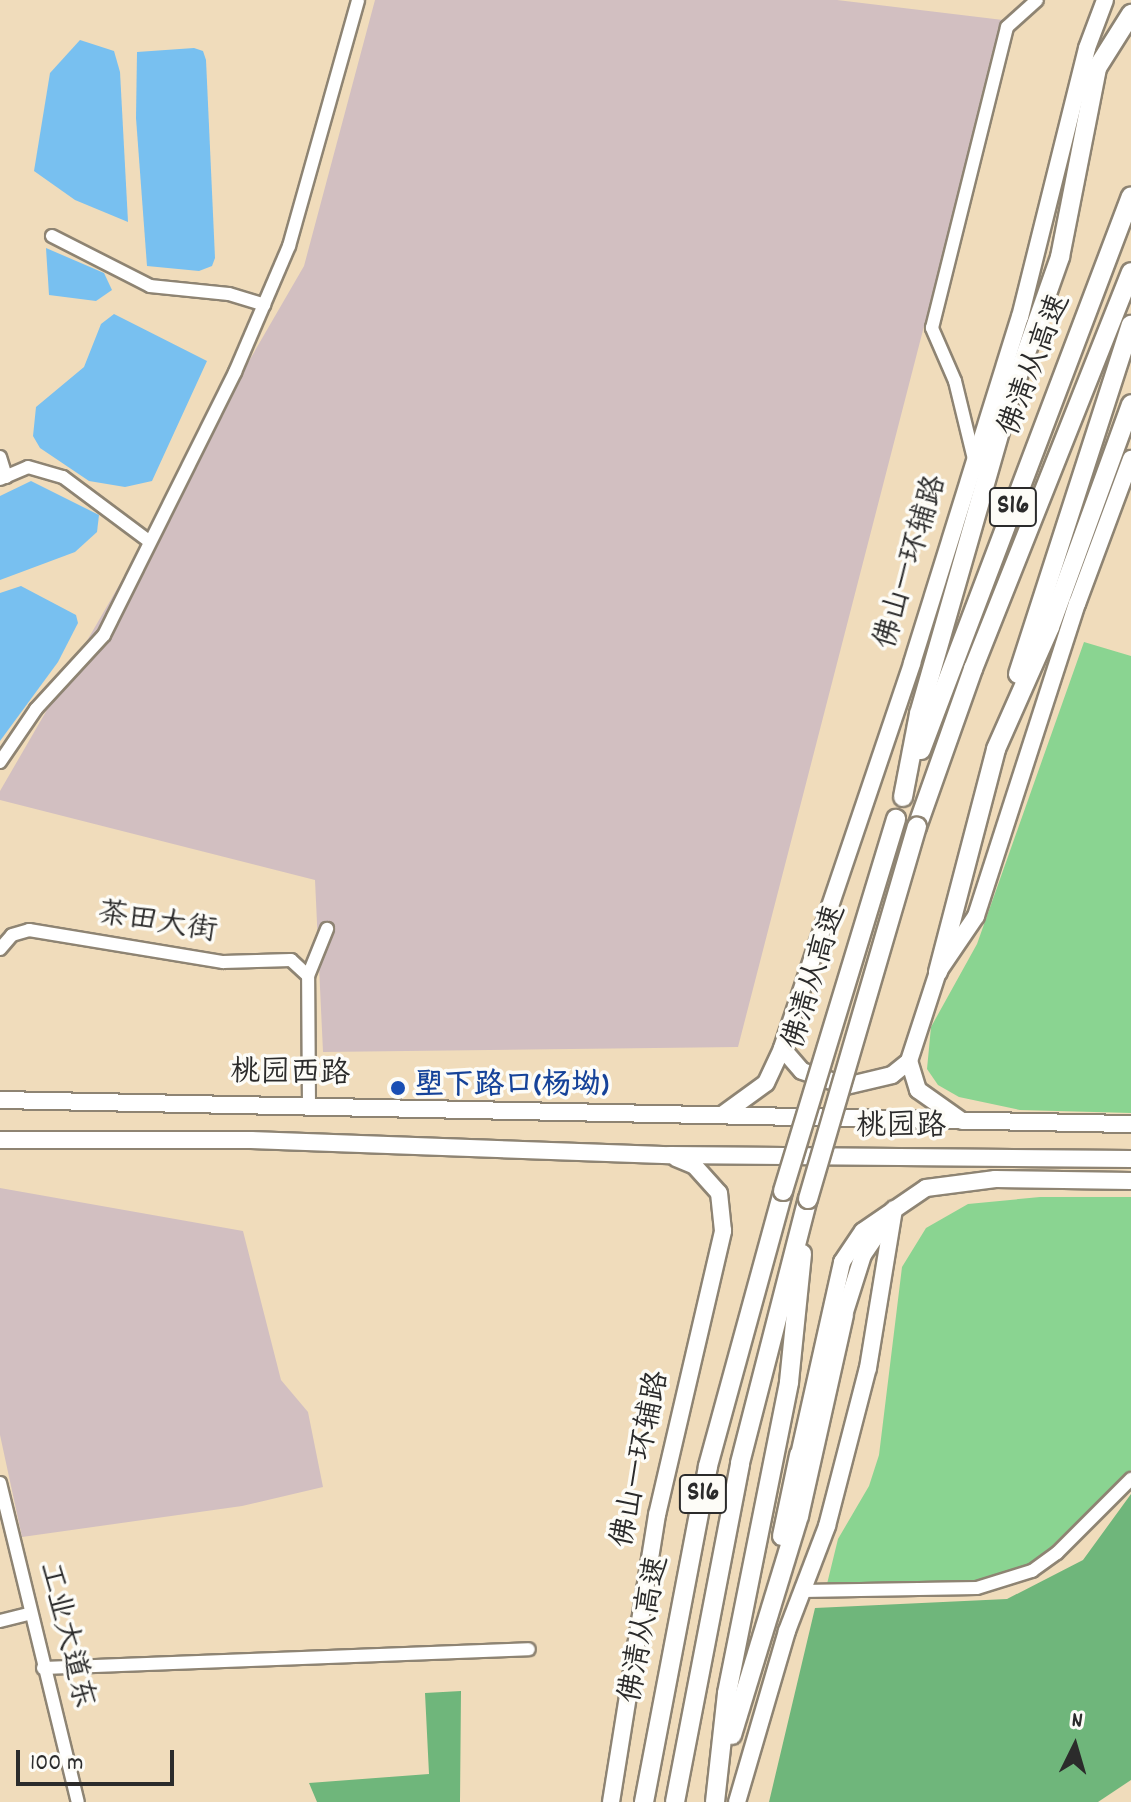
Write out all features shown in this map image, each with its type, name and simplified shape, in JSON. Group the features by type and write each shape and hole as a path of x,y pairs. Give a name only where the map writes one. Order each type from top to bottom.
{"highway":[{"path":"903,797 919,714 1008,404 1060,257 1097,68 1131,14"},
{"name":"佛清从高速","path":"644,1802 708,1466 783,1191 903,797 1131,196"},
{"name":"佛清从高速","path":"675,1802 740,1463 808,1199 917,827 973,669 1131,272"},
{"path":"938,972 996,749 1131,325"},
{"path":"996,749 1050,627 1131,404"},
{"path":"721,1773 727,1693 789,1382 808,1199"},
{"path":"715,1802 768,1606 799,1516 844,1315"},
{"path":"768,1606 799,1455"}],"main road":[{"name":"佛山一环辅路","path":"722,1115 766,1083 782,1048 912,663 1020,317 1087,48 1105,0"},
{"path":"782,1048 802,1071 846,1086 892,1075 909,1061 938,972 976,916 1077,604 1131,459"},
{"path":"909,1061 918,1090 963,1122"},
{"name":"桃园西路","path":"0,1100 722,1115"},
{"name":"桃园路","path":"722,1115 1131,1124"},
{"path":"0,1140 251,1140 670,1155"},
{"name":"佛山一环辅路","path":"611,1802 657,1515 723,1231 719,1193 710,1180 670,1155"},
{"name":"桃园路","path":"670,1155 1131,1159"},
{"path":"799,1455 842,1262 863,1231 926,1188 951,1184 1131,1181"},
{"path":"844,1315 863,1255 894,1209"},
{"path":"737,1802 747,1755 827,1526 868,1368 894,1209"}],"street":[{"path":"0,762 36,709 104,635 264,305 289,246 358,0"},
{"path":"974,459 955,381 932,328 1007,27 1037,0"},
{"path":"52,236 150,286 229,294 264,305"},
{"path":"0,457 3,478 28,467 63,477 149,541"},
{"path":"309,1105 308,976 327,929"},
{"name":"茶田大街","path":"0,949 12,935 29,930 223,962 291,960 308,976"},
{"path":"802,1591 977,1588 1032,1571 1057,1553 1131,1479"},
{"name":"工业大道东","path":"0,1483 78,1802"},
{"path":"0,1621 31,1613"},
{"path":"43,1668 529,1649"}],"shaded area":[{"path":"375,0 837,0 1003,20 738,1047 323,1052 315,880 0,800 0,791 304,266"},
{"path":"0,1188 243,1231 281,1380 308,1412 323,1487 242,1506 22,1537 0,1435"}],"green space":[{"path":"1084,642 1131,656 1131,1113 1020,1110 959,1097 938,1085 927,1069 931,1027 977,944"},
{"path":"1040,1197 1131,1197 1131,1470 1034,1563 976,1585 826,1588 838,1539 869,1486 879,1455 902,1267 926,1228 968,1204"},
{"path":"1131,1494 1131,1780 1098,1802 769,1802 815,1608 1007,1599 1083,1560"},
{"path":"461,1691 460,1802 317,1802 309,1783 429,1774 425,1693"}],"water":[{"path":"80,40 114,51 120,72 128,222 75,200 34,171 50,73"},
{"path":"194,48 203,51 206,60 215,258 212,266 199,271 147,266 136,118 137,52"},
{"path":"46,248 104,273 112,290 96,301 49,295"},
{"path":"114,314 207,361 152,481 125,487 89,481 40,448 33,436 36,407 84,367 101,324"},
{"path":"31,481 99,515 97,532 75,552 0,580 0,496"},
{"path":"21,586 76,615 78,623 58,662 0,741 0,593"}],"place":[{"name":"塱下路口(杨坳)","path":"398,1088"}]}
